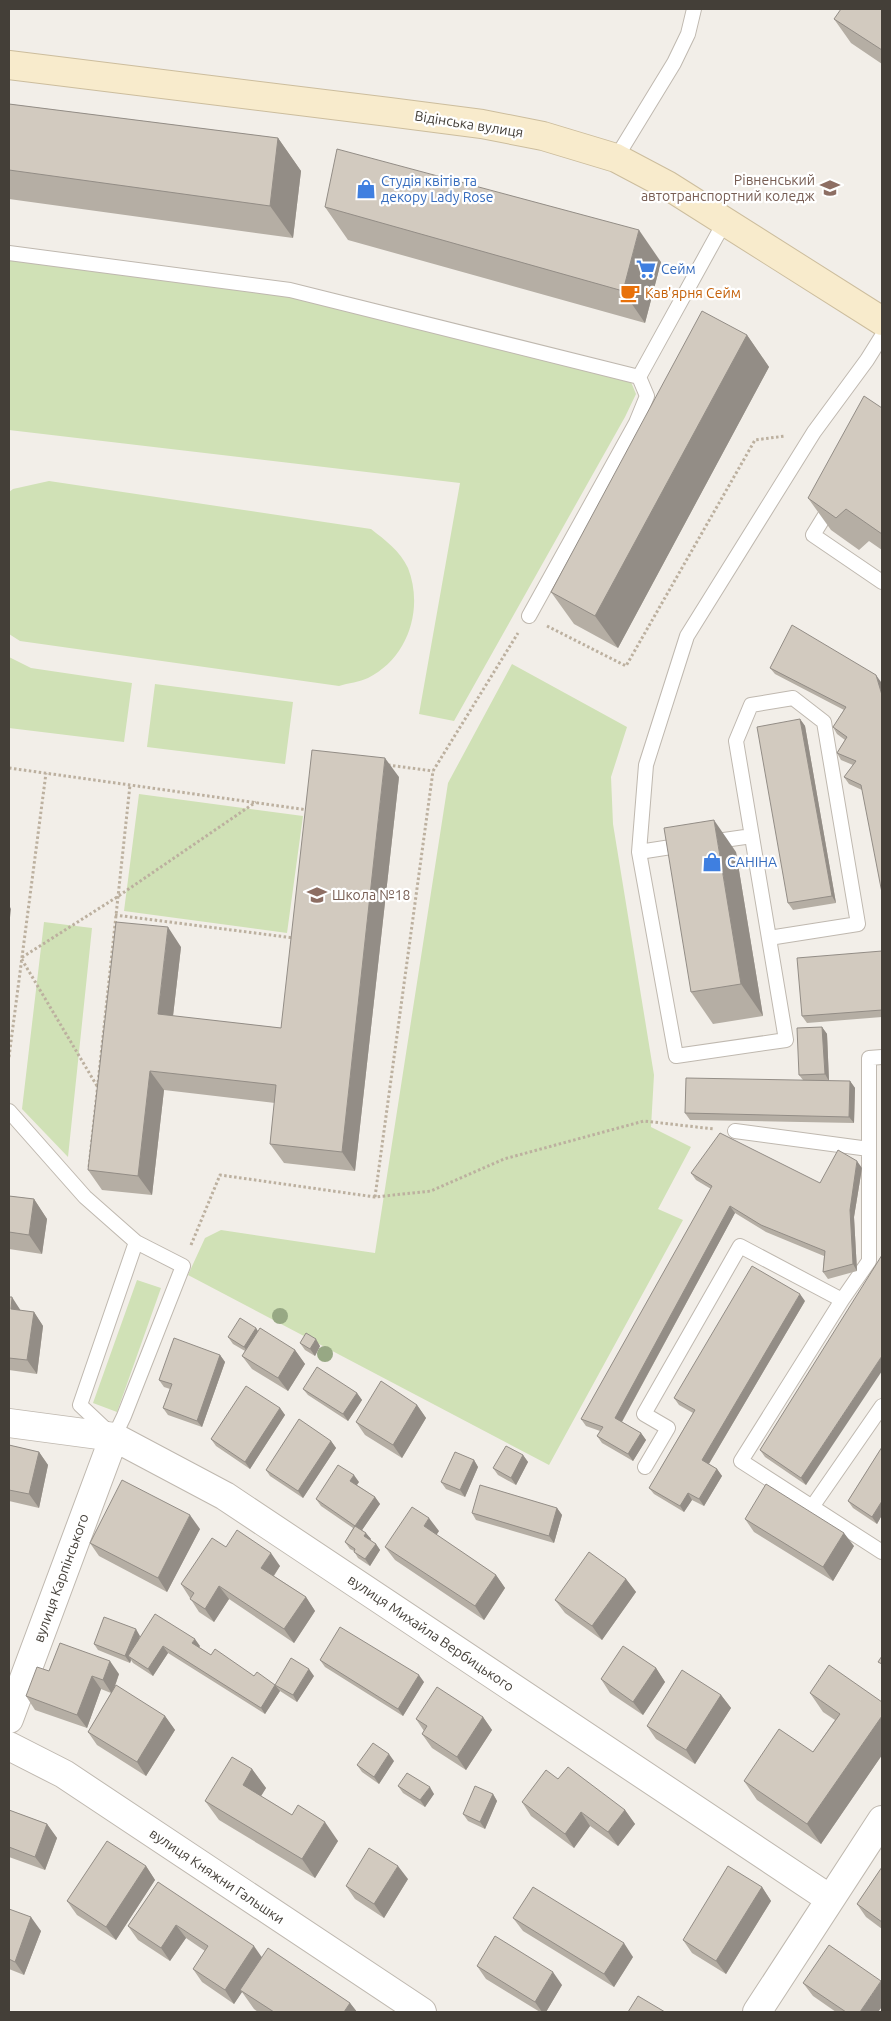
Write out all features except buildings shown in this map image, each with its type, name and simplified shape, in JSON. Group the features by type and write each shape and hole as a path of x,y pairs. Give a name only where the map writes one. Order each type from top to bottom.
{"main road":[{"name":"Відінська вулиця","path":"9,65 482,124 543,136 616,158 667,185 882,321"}],"street":[{"name":"вулиця Михайла Вербицького","path":"9,1422 114,1437 226,1496 830,1899"},
{"name":"вулиця Карпінського","path":"9,1718 114,1437"},
{"name":"вулиця Княжни Гальшки","path":"9,1746 64,1774 422,2012"},
{"path":"757,2012 882,1820"}],"lane":[{"path":"616,158 674,63 688,34 694,9"},
{"path":"639,377 725,221"},
{"path":"9,253 290,290 639,377"},
{"path":"768,938 858,924 824,722 792,698 751,705 736,741 768,938 786,1040 676,1056 639,852 646,765 687,636 814,432 867,360 882,336"},
{"path":"528,616 636,423 647,396 639,377"},
{"path":"840,493 813,535 882,582"},
{"path":"639,852 752,836"},
{"path":"882,1057 869,1058 869,1261 842,1300 741,1461 882,1552"},
{"path":"9,1111 85,1197 136,1242 183,1266 114,1437 80,1405 136,1242"},
{"path":"735,1131 869,1149"},
{"path":"645,1467 668,1428 644,1414 740,1246 842,1300"},
{"path":"812,1507 882,1406"}],"path":[{"path":"375,1197 433,771 528,616 626,666 755,440 814,432"},
{"path":"384,765 433,771"},
{"path":"9,768 311,811"},
{"path":"9,1057 46,773"},
{"path":"85,1197 130,785"},
{"path":"21,958 117,897 256,802"},
{"path":"115,916 294,940 295,930"},
{"path":"21,958 97,1086"},
{"path":"183,1266 220,1176 375,1197 431,1191 504,1159 644,1121 735,1131"}],"green space":[{"path":"9,260 289,296 631,382 636,394 625,417 454,721 419,714 460,483 9,430"},
{"path":"49,481 371,529 396,551 408,568 413,584 414,600 413,616 409,631 393,658 382,669 368,678 339,686 20,641 9,634 9,492 13,489"},
{"path":"9,657 31,668 132,683 124,742 9,728"},
{"path":"512,664 627,727 611,777 613,824 654,1075 651,1127 691,1147 658,1209 683,1220 549,1465 188,1275 205,1238 221,1230 375,1253 448,783"},
{"path":"155,684 293,702 285,764 147,747"},
{"path":"139,794 303,816 287,933 124,911"},
{"path":"44,922 92,928 68,1157 22,1109"},
{"path":"137,1280 161,1288 117,1412 93,1403"}],"place":[{"name":"Рівненський автотранспортний коледж","path":"830,188"},
{"name":"Студія квітів та декору Lady Rose","path":"366,189"},
{"name":"Сейм","path":"646,269"},
{"name":"Кав'ярня Сейм","path":"630,293"},
{"name":"САНІНА","path":"712,862"},
{"name":"Школа №18","path":"317,895"}]}
